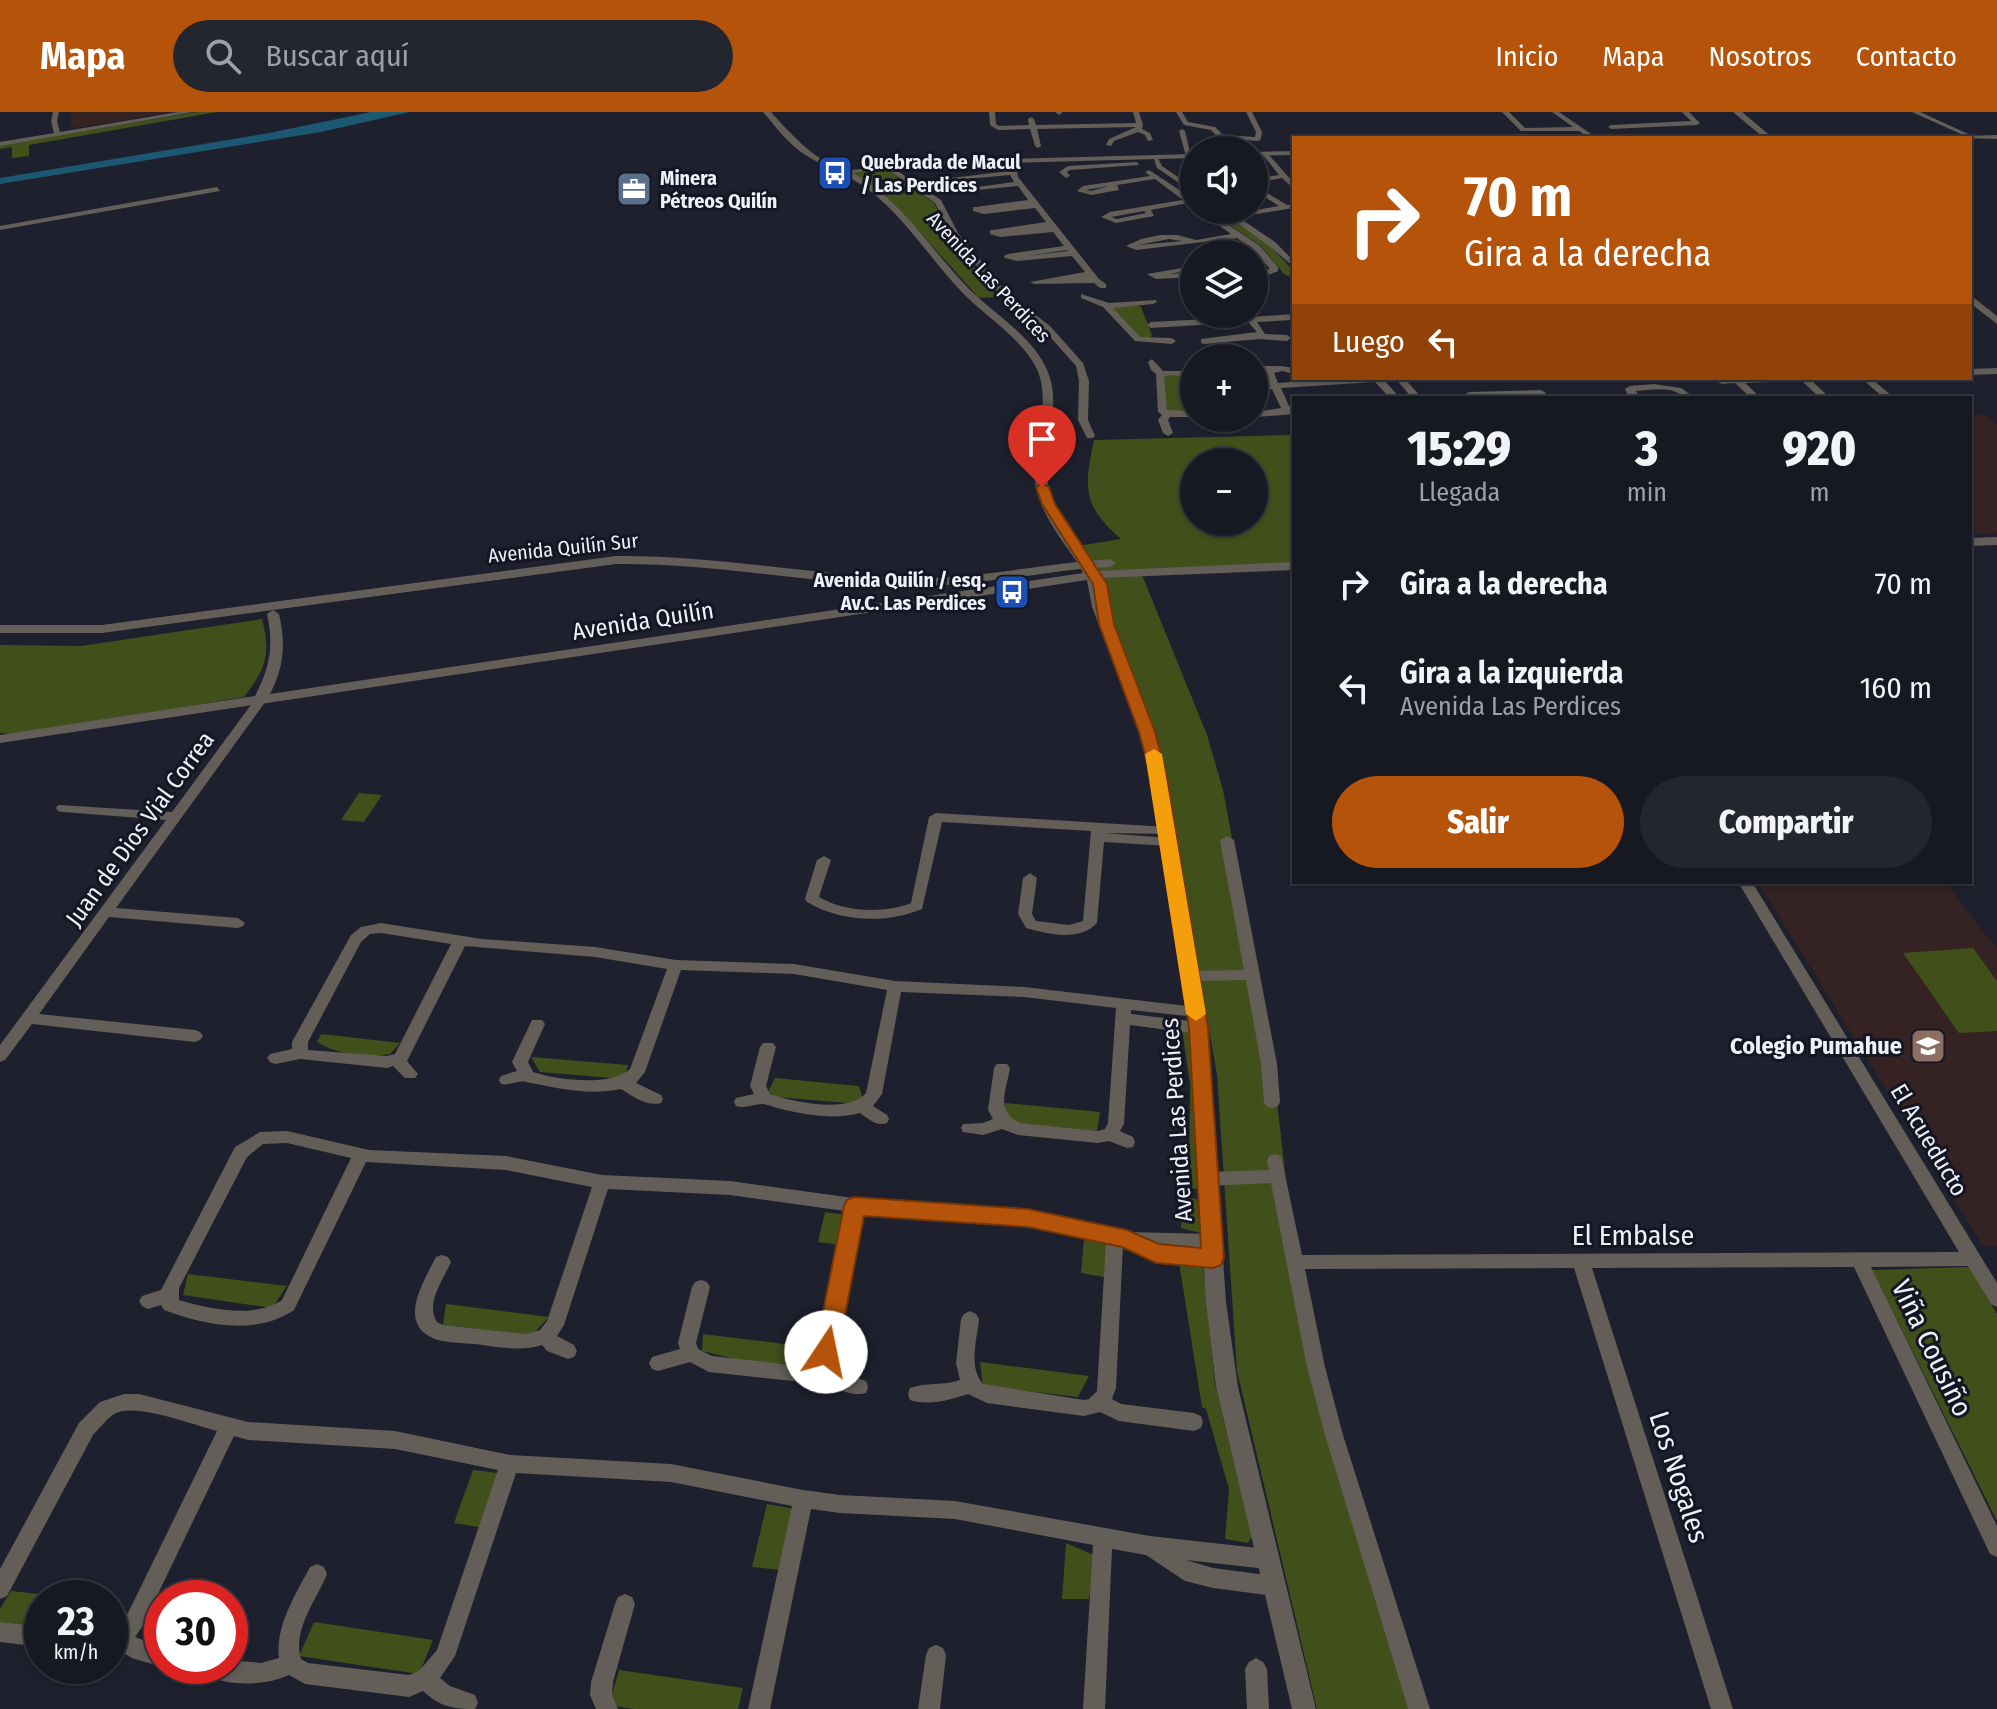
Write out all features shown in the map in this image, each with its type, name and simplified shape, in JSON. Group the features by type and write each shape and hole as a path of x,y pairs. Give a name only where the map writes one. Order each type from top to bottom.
{"street":[{"path":"56,112 54,121 62,134"},
{"path":"62,134 64,112"},
{"path":"0,144 190,112"},
{"name":"Avenida Las Perdices","path":"767,112 796,144 873,190 916,231 962,286 1040,364 1046,386 1040,471 1042,487 1088,570 1098,607 1147,732 1159,777 1197,1020 1213,1250 1227,1387 1304,1709"},
{"path":"992,112 993,125 998,128 1033,123 1139,127 1150,140"},
{"path":"1101,112 1106,126"},
{"path":"1136,112 1139,127"},
{"path":"1179,112 1188,126 1213,125 1220,136"},
{"path":"1249,112 1259,132 1256,136"},
{"path":"1505,112 1523,130 1581,129"},
{"path":"1555,112 1591,136"},
{"path":"1611,127 1690,127 1685,112"},
{"path":"1737,112 1767,136"},
{"path":"1913,112 1969,136"},
{"path":"1913,112 1958,136"},
{"path":"1651,119 1659,126"},
{"path":"1033,123 1038,146"},
{"path":"1139,127 1111,140 1109,145 1180,194"},
{"path":"1182,131 1184,136"},
{"path":"1974,138 1997,137"},
{"path":"1268,154 1292,153"},
{"path":"847,172 885,165 1180,156"},
{"path":"1155,157 1159,167 1180,181"},
{"path":"1066,176 1063,172 1068,168 1126,159"},
{"path":"1012,160 1013,173 1020,184 1097,280"},
{"path":"1268,160 1292,185"},
{"name":"Avenida Las Perdices","path":"885,165 938,202 955,234 1005,296 1047,328 1080,365 1084,381 1083,420 1090,436"},
{"path":"955,178 1013,173"},
{"path":"1268,180 1283,176"},
{"path":"1111,184 1156,177"},
{"path":"967,189 1020,184"},
{"path":"0,228 217,189"},
{"path":"1268,193 1290,206"},
{"path":"1035,204 984,212 976,209 1035,204"},
{"path":"1096,211 1107,215 1180,205"},
{"path":"1268,210 1290,206"},
{"path":"1222,224 1245,240"},
{"path":"1243,224 1292,263"},
{"path":"1053,227 1000,235 993,232 1053,227"},
{"path":"1134,249 1178,232 1188,240"},
{"path":"1204,240 1238,235"},
{"path":"1123,240 1134,249 1180,243"},
{"path":"1072,250 1017,259 1008,256 1072,250"},
{"path":"1180,270 1151,274 1156,277 1180,276"},
{"path":"1097,280 1034,282 1097,280"},
{"path":"1084,296 1094,304 1107,306 1153,302"},
{"path":"1972,300 1997,321"},
{"path":"1141,305 1154,339"},
{"path":"1107,306 1140,340 1143,351"},
{"path":"1268,318 1292,317"},
{"path":"1151,325 1180,322"},
{"path":"1229,328 1236,337"},
{"path":"1257,328 1260,336"},
{"path":"1204,341 1260,336 1287,338"},
{"path":"1140,340 1172,341"},
{"path":"1152,362 1155,370 1162,374 1180,373"},
{"path":"1292,369 1270,370 1275,387 1292,411"},
{"path":"1972,372 1997,371"},
{"path":"1162,374 1159,376 1162,409 1167,414 1180,414"},
{"path":"1268,387 1353,380"},
{"path":"1379,380 1393,396"},
{"path":"1401,380 1415,396"},
{"path":"1731,380 1760,380"},
{"path":"1806,380 1823,396"},
{"path":"1868,380 1887,396"},
{"path":"1738,381 1754,396"},
{"path":"1633,396 1629,391 1632,389 1676,388 1688,396"},
{"path":"1469,395 1543,395"},
{"path":"1268,413 1292,411"},
{"path":"1167,414 1163,420 1168,433"},
{"path":"1972,542 1997,541"},
{"name":"Avenida Quilín Sur","path":"0,629 102,629 548,566 634,559 709,562 892,581 957,580 982,585"},
{"name":"Avenida Quilín","path":"2,741 964,594 982,585 1088,570 1292,566"},
{"path":"957,580 964,594"},
{"path":"240,610 263,609 273,614 279,606 299,601"},
{"name":"Juan de Dios Vial Correa","path":"0,1056 260,701 278,658 279,645 273,614"},
{"path":"63,808 175,816"},
{"path":"824,860 812,899 821,907 864,914 904,914 917,906 936,817 1168,837"},
{"path":"1030,878 1025,914 1031,925 1057,930 1081,929 1090,923 1098,833"},
{"path":"1227,840 1269,1064 1272,1102"},
{"name":"El Acueducto","path":"1746,884 1997,1299"},
{"path":"106,912 238,923"},
{"path":"301,1053 298,1046 361,934 386,928 460,941 595,952 676,965 794,969 895,986 1024,992 1123,1012 1197,1020"},
{"path":"275,1058 301,1053 387,1062 397,1060 405,1054 460,941"},
{"path":"537,1024 520,1062 525,1074 538,1080 615,1086 625,1083 637,1072 676,965"},
{"path":"1191,976 1252,975"},
{"path":"742,1102 764,1098 779,1103 843,1109 861,1106 874,1094 895,986"},
{"path":"1110,1134 1116,1124 1123,1012"},
{"path":"27,1018 195,1036"},
{"path":"764,1098 758,1086 768,1047"},
{"path":"397,1060 410,1074"},
{"path":"1002,1068 996,1105 1003,1122 1018,1129 1098,1137 1110,1134 1127,1142"},
{"path":"507,1080 525,1074"},
{"path":"625,1083 655,1099"},
{"path":"861,1106 881,1119"},
{"path":"969,1128 983,1129 1003,1122"},
{"path":"361,1155 288,1305 281,1312 263,1318 248,1318 182,1310 170,1305 167,1296 246,1145 260,1138 277,1136 361,1155 506,1163 602,1182 730,1188 854,1206 1028,1218 1121,1238 1192,1241 1213,1250"},
{"path":"1208,1179 1276,1168 1334,1435 1419,1709"},
{"path":"442,1262 422,1312 423,1322 430,1329 441,1333 527,1342 546,1336 555,1325 602,1182"},
{"path":"658,1363 691,1354 709,1364 793,1373 816,1366 824,1357 828,1345 854,1206"},
{"path":"1121,1238 1156,1254 1213,1250"},
{"path":"970,1319 966,1373 970,1385 981,1394 1084,1408 1100,1402 1107,1388 1121,1238"},
{"name":"El Embalse","path":"1294,1262 1972,1259"},
{"name":"Viña Cousiño","path":"1859,1260 1997,1547"},
{"name":"Los Nogales","path":"1581,1262 1722,1709"},
{"path":"691,1354 688,1335 701,1287"},
{"path":"148,1301 167,1296"},
{"path":"546,1336 553,1345 568,1351"},
{"path":"816,1366 830,1377 859,1387"},
{"path":"917,1394 947,1393 970,1385"},
{"path":"0,1589 86,1429 107,1408 124,1402 139,1402 229,1427 288,1435 395,1440 510,1464 671,1473 803,1499 955,1510 1150,1546 1267,1559"},
{"path":"1100,1402 1119,1412 1194,1422"},
{"path":"128,1627 135,1620 229,1427"},
{"path":"290,1663 305,1673 401,1686 426,1679 445,1656 510,1464"},
{"path":"759,1709 803,1499"},
{"path":"1094,1709 1103,1538"},
{"path":"1150,1546 1185,1571 1273,1586"},
{"path":"290,1663 288,1642 317,1574"},
{"path":"602,1708 602,1682 625,1604"},
{"path":"0,1632 24,1635"},
{"path":"929,1709 936,1655"},
{"path":"248,1672 268,1674 290,1663"},
{"path":"1256,1669 1258,1709"},
{"path":"426,1679 443,1695 467,1703"}],"shaded area":[{"path":"71,112 171,112 75,128 70,124"},
{"path":"1986,414 1997,425 1997,533 1972,534 1972,415"},
{"name":"Colegio Pumahue","path":"1759,884 1947,884 1997,949 1997,1246 1983,1246"}],"green space":[{"path":"196,112 217,112 29,145 29,156 12,158 12,147 0,149 0,145"},
{"path":"884,167 934,203 950,235 997,297 979,298 918,230 853,173"},
{"path":"1229,224 1238,224 1262,240 1252,240"},
{"path":"1268,244 1292,269 1292,278 1284,274 1268,255"},
{"path":"1110,307 1141,307 1152,335 1149,339 1139,337"},
{"path":"1169,373 1180,375 1180,412 1166,411 1162,377"},
{"path":"1292,435 1292,563 1140,570 1207,735 1223,790 1270,1042 1300,1301 1326,1436 1408,1709 1317,1709 1237,1371 1217,1075 1167,791 1078,546 1121,539 1099,516 1089,494 1094,440"},
{"path":"262,619 265,661 244,697 19,735 0,733 0,645 81,646"},
{"path":"359,793 382,795 364,822 341,820"},
{"path":"1973,948 1997,981 1997,1031 1959,1033 1903,953"},
{"path":"1182,1029 1189,1029 1195,1061 1198,1189 1189,1188 1190,1084"},
{"path":"321,1034 400,1043 390,1054 352,1054 317,1042"},
{"path":"531,1057 628,1065 624,1079 540,1072"},
{"path":"775,1078 859,1086 863,1100 848,1103 777,1097 768,1092"},
{"path":"1005,1103 1100,1112 1097,1131 1016,1123 1005,1117"},
{"path":"1182,1197 1197,1199 1201,1233 1181,1228"},
{"path":"825,1212 846,1215 840,1245 818,1242"},
{"path":"1084,1239 1108,1242 1104,1277 1081,1273"},
{"path":"1179,1262 1203,1265 1215,1384 1252,1537 1248,1543 1225,1539 1229,1489 1206,1409 1202,1407"},
{"path":"1969,1267 1997,1314 1997,1521 1872,1270"},
{"path":"188,1274 287,1286 272,1308 183,1295"},
{"path":"446,1304 549,1317 532,1335 443,1325"},
{"path":"703,1334 809,1347 800,1364 751,1363 702,1351"},
{"path":"980,1362 1089,1376 1078,1397 983,1386"},
{"path":"473,1470 498,1473 479,1527 454,1523"},
{"path":"767,1504 795,1509 781,1570 752,1567"},
{"path":"1066,1543 1096,1556 1089,1599 1062,1599"},
{"path":"11,1591 24,1592 24,1627 0,1624 0,1609"},
{"path":"314,1622 433,1640 419,1674 299,1656"},
{"path":"619,1670 743,1688 738,1709 634,1709 609,1705"}],"water":[{"path":"371,112 410,112 321,132 0,184 0,178 269,133"}],"slow traffic":[{"path":"1154,754 1196,1014"}],"place":[{"name":"Quebrada de Macul / Las Perdices","path":"835,173"},
{"name":"Minera Pétreos Quilín","path":"634,189"},
{"name":"Avenida Quilín / esq. Av.C. Las Perdices","path":"1012,592"},
{"name":"Colegio Pumahue","path":"1928,1046"}],"route":[{"path":"826,1352 854,1206 1028,1218 1127,1239 1156,1254 1213,1258 1198,1028 1159,777 1147,732 1107,624 1100,584 1049,504 1042,487"}]}
